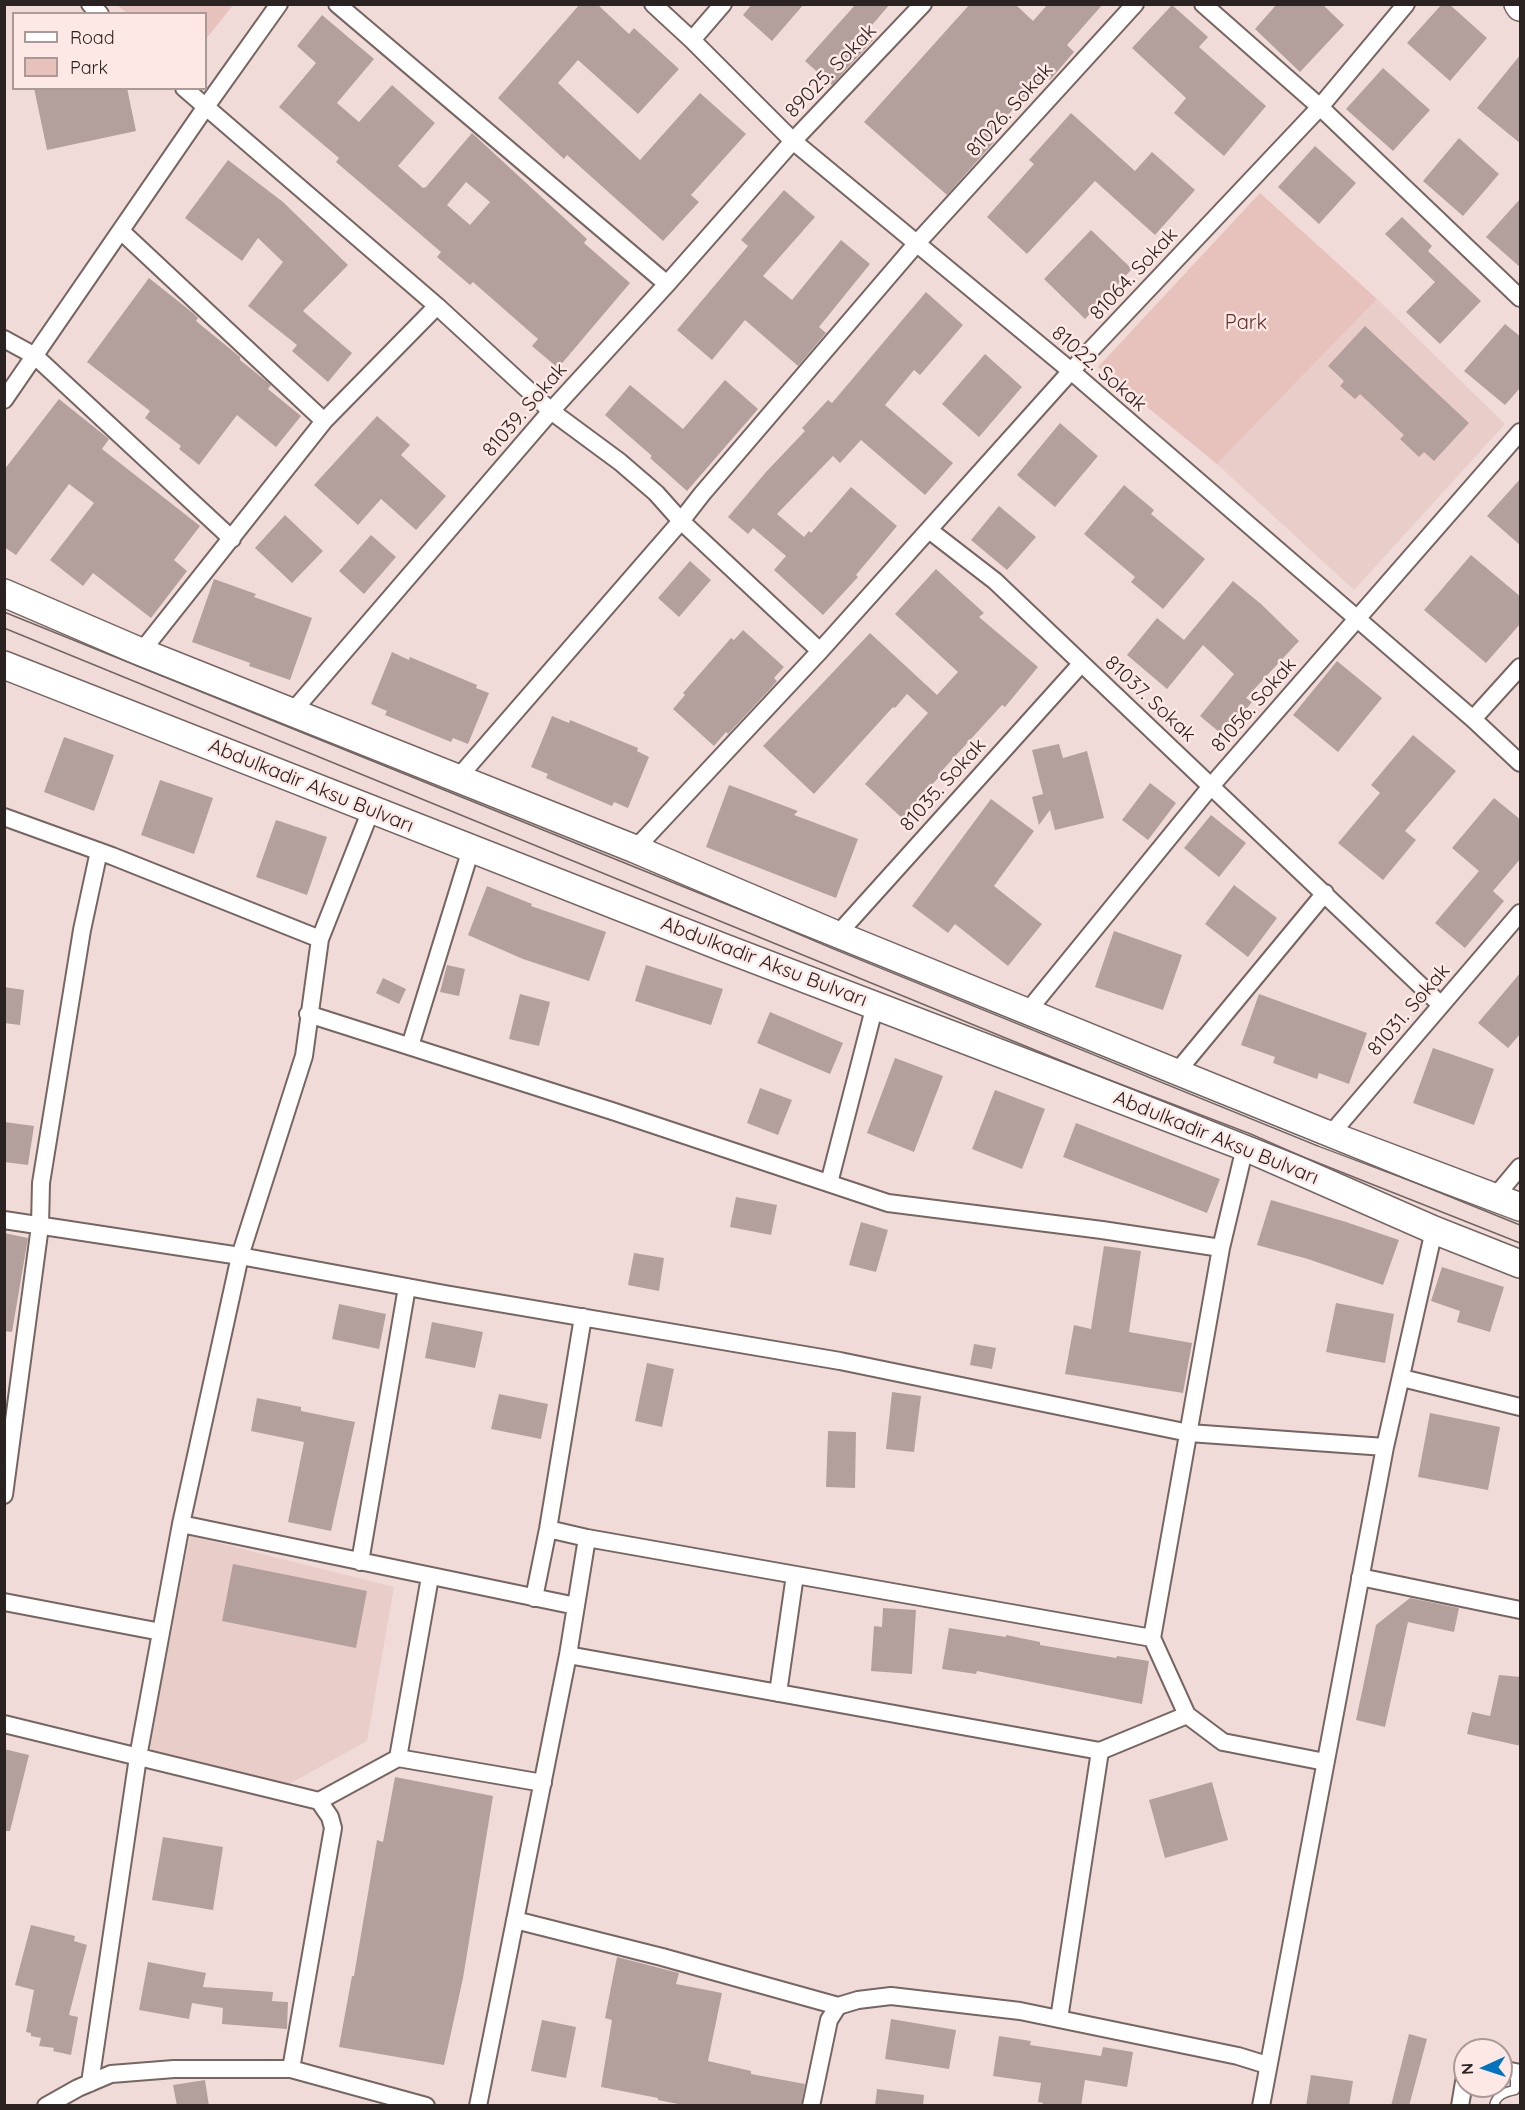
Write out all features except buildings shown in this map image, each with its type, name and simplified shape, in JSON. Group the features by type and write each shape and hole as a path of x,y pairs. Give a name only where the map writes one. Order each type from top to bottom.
{"main road":[{"path":"4,593 141,652 635,849 837,935 1176,1073 1330,1135 1521,1207"},
{"name":"Abdulkadir Aksu Bulvarı","path":"4,665 471,849 1245,1147 1434,1230 1521,1264"}],"street":[{"path":"4,400 279,4"},
{"path":"337,4 667,284"},
{"name":"81022. Sokak","path":"653,4 693,40 793,141 1071,371 1521,763"},
{"path":"693,40 723,4"},
{"name":"89025. Sokak","path":"793,141 923,4"},
{"name":"81026. Sokak","path":"917,243 1135,4"},
{"path":"1203,4 1320,107 1521,298"},
{"name":"81064. Sokak","path":"635,849 820,651 1071,371 1320,107 1406,4"},
{"path":"186,90 437,306 551,411 620,462 656,493 681,521 820,651"},
{"name":"81039. Sokak","path":"293,711 551,411 793,141"},
{"path":"122,231 324,422"},
{"path":"457,779 681,521 917,243"},
{"path":"141,652 324,422 437,306"},
{"path":"4,339 35,356 232,538"},
{"name":"81056. Sokak","path":"1027,1012 1212,785 1521,432"},
{"name":"81037. Sokak","path":"929,530 995,581 1441,1005"},
{"name":"81035. Sokak","path":"837,935 1081,664"},
{"path":"1473,719 1521,667"},
{"path":"90,2083 138,1756 181,1524 240,1256 304,1056 320,939 371,810"},
{"path":"4,817 99,851 320,939"},
{"path":"410,1046 471,849"},
{"path":"4,1495 11,1389 40,1226 41,1183 82,930 99,851"},
{"path":"1176,1073 1324,893"},
{"name":"81031. Sokak","path":"1330,1135 1521,913"},
{"path":"829,1183 875,1005"},
{"path":"308,1014 612,1111 888,1203 1102,1230 1221,1248"},
{"path":"1245,1147 1221,1248 1152,1638 1187,1715 1223,1742 1325,1762"},
{"path":"1494,1198 1521,1167"},
{"path":"4,1220 240,1256 840,1361 1189,1433 1385,1447"},
{"path":"1261,2106 1385,1447 1434,1230"},
{"path":"360,1562 407,1287"},
{"path":"534,1598 548,1529 583,1317"},
{"path":"1402,1378 1521,1407"},
{"path":"181,1524 576,1606"},
{"path":"548,1529 587,1538 1152,1638"},
{"path":"478,2106 568,1655 587,1538"},
{"path":"778,1693 795,1575"},
{"path":"398,1758 430,1577"},
{"path":"1360,1577 1521,1610"},
{"path":"4,1602 161,1632"},
{"path":"568,1655 1100,1752 1187,1715"},
{"path":"4,1724 319,1801 330,1817 333,1828 291,2069"},
{"path":"1059,2019 1100,1752"},
{"path":"319,1801 398,1758 543,1783"},
{"path":"516,1920 662,1957 838,2006 858,2000 891,1996 1020,2011 1238,2056 1267,2065"},
{"path":"811,2106 829,2020 838,2006"},
{"path":"46,2106 111,2074 174,2069 291,2069 417,2105"}],"lane":[{"path":"1494,2106 1495,2100 1505,2092 1518,2092 1513,2075"}],"shaded area":[{"path":"1377,299 1505,424 1354,590 1217,464"},
{"path":"190,1536 394,1587 367,1741 289,1784 153,1755 149,1744"}],"green space":[{"path":"117,5 233,5 207,38 207,12 126,12"},
{"name":"Park","path":"1260,193 1377,299 1217,464 1098,367"}],"tram line":[{"path":"4,612 1520,1225"},
{"path":"4,628 1074,1066 1520,1243"}]}
